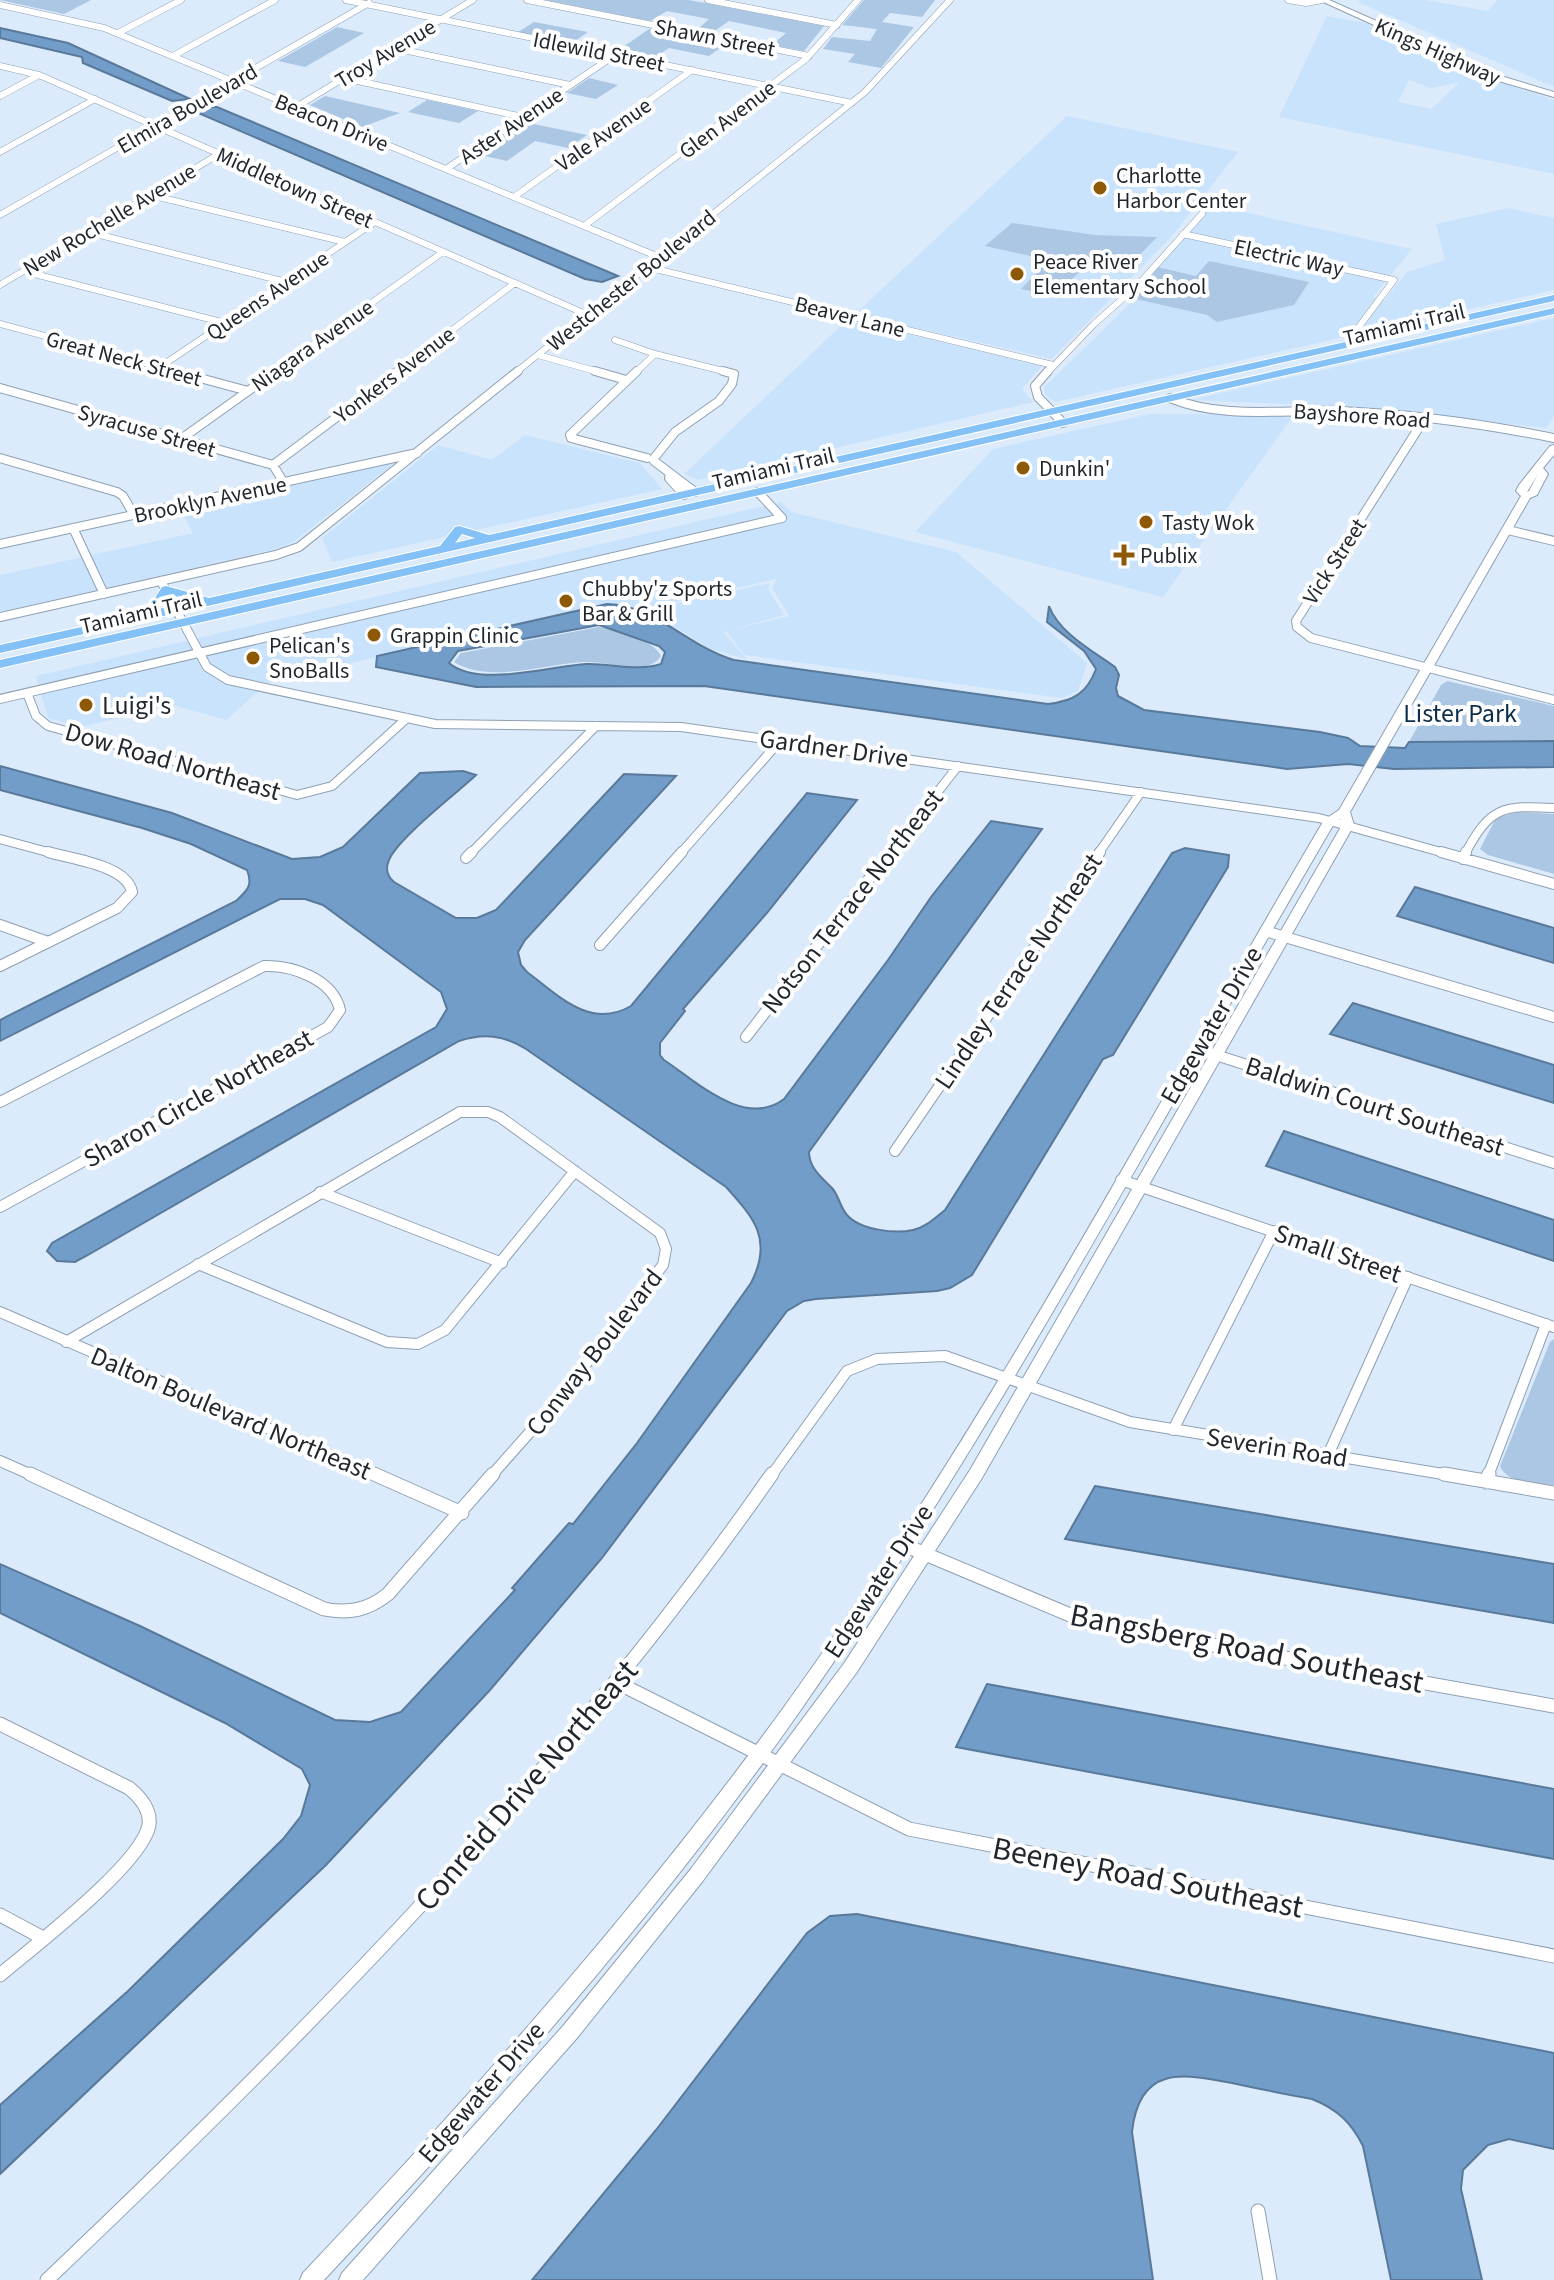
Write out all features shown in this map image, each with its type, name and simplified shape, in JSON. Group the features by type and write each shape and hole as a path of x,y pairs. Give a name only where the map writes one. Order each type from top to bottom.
{"main road":[{"name":"Tamiami Trail","path":"0,664 1170,398 1348,351 1369,340 1554,298"},
{"name":"Tamiami Trail","path":"0,649 444,549 459,530 490,538 1051,412 1348,351 1391,348 1554,311"},
{"path":"1348,351 1358,328 1369,340"},
{"path":"1391,348 1396,339 1409,331"},
{"path":"758,492 796,469"},
{"path":"714,502 735,490 743,481"},
{"path":"132,619 154,605 163,585 196,598 220,600"}],"street":[{"path":"164,0 179,1"},
{"path":"173,56 275,0"},
{"name":"Idlewild Street","path":"346,0 852,103"},
{"name":"Elmira Boulevard","path":"0,215 374,0"},
{"name":"Troy Avenue","path":"296,107 473,0"},
{"name":"Shawn Street","path":"527,0 809,56"},
{"path":"708,0 837,25"},
{"name":"Glen Avenue","path":"584,226 809,56 858,0"},
{"name":"Westchester Boulevard","path":"299,547 852,103 882,76 950,0"},
{"path":"1288,0 1306,3 1322,0"},
{"name":"Kings Highway","path":"1322,0 1482,71 1554,94"},
{"name":"Kings Highway","path":"1346,0 1554,94"},
{"path":"118,33 179,1"},
{"name":"Beacon Drive","path":"0,5 118,33 659,257"},
{"path":"1380,25 1394,22"},
{"path":"394,48 570,85"},
{"path":"1433,50 1480,66 1493,66"},
{"name":"Aster Avenue","path":"446,169 615,55"},
{"name":"Middletown Street","path":"0,66 39,75 588,315"},
{"name":"Vale Avenue","path":"514,197 692,70"},
{"path":"1482,71 1524,80"},
{"path":"0,96 39,75"},
{"path":"344,78 523,117"},
{"path":"0,152 95,99"},
{"name":"New Rochelle Avenue","path":"0,285 219,154"},
{"path":"150,195 345,242"},
{"path":"1063,423 1038,397 1035,386 1105,313 1138,285 1202,214"},
{"name":"Queens Avenue","path":"160,367 375,222"},
{"path":"88,232 286,282"},
{"name":"Electric Way","path":"1183,234 1394,280 1358,328"},
{"name":"Niagara Avenue","path":"181,439 443,252"},
{"name":"Beaver Lane","path":"647,267 1053,365"},
{"path":"23,271 225,323"},
{"name":"Yonkers Avenue","path":"273,465 515,283"},
{"name":"Great Neck Street","path":"0,324 248,391"},
{"path":"615,340 655,354 734,374 735,379 711,410 675,432 652,458"},
{"path":"655,354 570,435 571,438 652,458 670,475 669,478 690,493"},
{"path":"538,355 626,380"},
{"name":"Syracuse Street","path":"0,388 273,465"},
{"name":"Bayshore Road","path":"1170,398 1205,410 1331,411 1425,418 1554,438"},
{"name":"Vick Street","path":"1425,418 1296,621 1300,631 1311,638 1428,668"},
{"name":"Edgewater Drive","path":"310,2280 492,2081 607,1948 817,1674 904,1545 1005,1378 1265,931 1340,819 1526,496 1539,483 1543,474 1539,470 1554,448"},
{"name":"Brooklyn Avenue","path":"0,544 419,452"},
{"path":"0,458 117,492 123,496 134,515"},
{"path":"273,465 284,483"},
{"name":"Tamiami Trail","path":"0,699 782,518 758,492"},
{"path":"73,528 104,594"},
{"path":"1508,530 1554,541"},
{"name":"Tamiami Trail","path":"0,617 104,594 163,585 299,547"},
{"name":"Gardner Drive","path":"163,585 212,672 228,680 458,726 669,726 1340,819 1463,859 1554,884"},
{"path":"1428,668 1554,700"},
{"name":"Dow Road Northeast","path":"27,693 36,716 48,726 297,795 332,786 407,718"},
{"path":"466,858 596,726"},
{"path":"600,945 780,741"},
{"name":"Notson Terrace Northeast","path":"746,1037 958,766"},
{"name":"Lindley Terrace Northeast","path":"895,1151 1141,792"},
{"path":"1463,859 1488,814 1507,807 1554,808"},
{"name":"Edgewater Drive","path":"349,2280 511,2099 696,1876 851,1667 926,1554 1027,1386 1284,936 1340,819"},
{"path":"0,839 108,869 127,877 132,892 117,908 0,966"},
{"path":"0,925 48,942"},
{"path":"1265,931 1554,1017"},
{"name":"Sharon Circle Northeast","path":"0,1102 264,966 290,967 338,1001 340,1010 328,1027 0,1207"},
{"name":"Baldwin Court Southeast","path":"1197,1049 1554,1163"},
{"name":"Conway Boulevard","path":"0,1461 324,1609 340,1613 367,1608 388,1594 462,1513 592,1358 663,1265 667,1254 660,1233 500,1117 474,1110 447,1118 66,1342"},
{"path":"198,1264 402,1345 418,1344 445,1330 575,1171"},
{"name":"Small Street","path":"1121,1180 1550,1326"},
{"path":"320,1192 502,1263"},
{"path":"1173,1430 1274,1231"},
{"path":"1328,1455 1408,1277"},
{"name":"Dalton Boulevard Northeast","path":"0,1312 462,1513"},
{"path":"1486,1482 1550,1326"},
{"name":"Conreid Drive Northeast","path":"47,2280 193,2141 333,2000 458,1867 616,1682 726,1541 847,1371 877,1359 927,1355 945,1356 1005,1378"},
{"name":"Severin Road","path":"1005,1378 1114,1418 1554,1493"},
{"name":"Bangsberg Road Southeast","path":"904,1545 1089,1623 1554,1706"},
{"name":"Beeney Road Southeast","path":"616,1682 892,1822 927,1834 1554,1956"},
{"path":"0,1724 129,1788 141,1798 149,1812 148,1828 132,1856 0,1975"},
{"path":"0,1915 43,1938"},
{"path":"492,2081 511,2099"},
{"path":"1258,2211 1270,2280"}],"shaded area":[{"path":"1425,0 1488,11 1497,0 1554,0 1554,87 1358,2"},
{"path":"1327,16 1366,23 1484,77 1554,100 1554,174 1279,117","holes":["1409,80 1431,88 1460,82 1431,109 1398,102"]},
{"path":"0,28 68,43 190,99 172,101 83,63 82,57 0,38"},
{"path":"203,107 217,107 618,276 602,282 585,279 196,112"},
{"path":"1067,116 1238,152 1172,236 1052,359 855,314"},
{"path":"1211,205 1412,249 1373,297 1384,301 1407,272 1445,260 1436,224 1508,208 1554,218 1554,290 1055,402 1045,395 1044,387 1135,299 1207,315 1196,276 1158,267"},
{"path":"1554,318 1554,416 1546,428 1371,408 1190,400"},
{"path":"847,320 1042,366 1022,389 1033,402 698,480 684,474"},
{"path":"1150,414 1294,415 1163,597 915,532 993,449"},
{"path":"525,435 640,463 662,489 332,562 322,538 438,445 492,460"},
{"path":"406,454 292,543 280,548 0,612 0,575 193,533 177,503"},
{"path":"781,502 791,512 956,552 1087,663 1078,691 1061,698 745,655 726,631 789,616 772,588 776,579 638,610 619,604 582,608 268,683 226,720 173,705 81,727 48,718 36,676"},
{"path":"770,583 768,589 784,615 723,632 747,659 711,649 647,610"},
{"path":"607,604 641,611 702,646 734,660 1048,704 1065,701 1084,690 1096,669 1084,651 1047,622 1049,606 1068,633 1115,667 1119,675 1118,696 1144,710 1320,732 1348,738 1360,746 1405,748 1409,742 1554,741 1554,767 1394,769 1348,764 1287,769 704,686 476,687 376,667 377,656","holes":["599,625 659,646 665,652 661,664 642,667 586,664 496,675 462,670 449,663 458,651"]},
{"path":"0,766 172,813 292,859 320,857 343,847 420,773 463,771 476,775 404,840 387,866 388,875 394,882 456,918 477,918 496,910 624,774 676,776 525,940 518,952 521,965 527,972 563,999 588,1012 602,1014 631,1006 807,793 857,800 766,914 683,1009 685,1011 660,1043 660,1055 664,1060 721,1099 753,1109 769,1107 784,1099 931,897 991,821 1042,829 809,1152 814,1168 834,1191 847,1215 860,1224 888,1231 918,1229 945,1210 1172,853 1185,848 1229,855 1228,867 1113,1055 1103,1059 972,1275 950,1288 937,1291 816,1299 804,1301 787,1311 602,1558 490,1690 326,1865 0,2174 0,2105 128,1991 283,1839 301,1816 310,1785 302,1769 225,1723 0,1613 0,1564 140,1626 335,1720 370,1722 401,1712 515,1590 512,1588 569,1523 573,1524 637,1443 751,1283 757,1268 760,1242 752,1220 726,1187 526,1049 502,1038 485,1036 459,1041 75,1262 57,1261 47,1251 52,1243 436,1027 447,1009 441,992 323,905 305,899 280,899 0,1041 0,1020 236,901 250,880 247,870 191,844 0,790"},
{"path":"1415,887 1554,928 1554,963 1397,916"},
{"path":"1353,1003 1554,1065 1554,1103 1330,1034"},
{"path":"1284,1131 1554,1220 1554,1261 1266,1166"},
{"path":"1095,1486 1554,1564 1554,1623 1065,1539"},
{"path":"987,1684 1554,1789 1554,1859 956,1747"},
{"path":"857,1914 1554,2053 1554,2149 1509,2139 1488,2145 1463,2170 1461,2189 1482,2280 1391,2280 1363,2146 1348,2123 1329,2107 1312,2099 1196,2077 1180,2077 1153,2085 1143,2095 1132,2132 1153,2280 532,2280 656,2130 807,1933 830,1916"}],"green space":[{"path":"0,0 91,0 64,14"},
{"path":"545,0 689,0 824,26 804,51 772,45 786,33 729,21 713,32 698,29 709,19 667,11 650,21"},
{"path":"864,0 935,0 922,17 890,13 882,22 914,27 881,68 848,62 855,54 823,49 832,37 870,41 877,29 842,25"},
{"path":"534,22 588,32 572,43 518,32"},
{"path":"337,27 364,33 305,67 278,61"},
{"path":"649,29 726,44 709,56 669,48 652,59 616,52"},
{"path":"589,78 618,85 596,99 567,93"},
{"path":"325,96 400,113 362,127 310,105"},
{"path":"427,100 478,111 459,123 408,112"},
{"path":"524,122 587,135 568,148 535,141 507,161 476,154"},
{"path":"1012,223 1095,235 1157,237 1130,265 1093,258 1055,296 1021,289 1049,260 985,246"},
{"path":"1209,261 1309,282 1294,305 1217,322 1207,315 1135,299 1158,267 1196,276"},
{"path":"599,627 643,640 661,656 646,666 583,662 500,672 484,672 454,662 461,653"},
{"name":"Lister Park","path":"1447,681 1554,706 1554,741 1409,742 1441,685"},
{"path":"1518,812 1554,814 1554,874 1488,855 1480,849 1496,818"},
{"path":"1554,1339 1554,1485 1516,1479 1500,1466 1550,1342"}],"place":[{"name":"Charlotte Harbor Center","path":"1100,188"},
{"name":"Peace River Elementary School","path":"1017,274"},
{"name":"Dunkin'","path":"1023,468"},
{"name":"Tasty Wok","path":"1146,522"},
{"name":"Publix","path":"1124,555"},
{"name":"Chubby'z Sports Bar & Grill","path":"566,601"},
{"name":"Grappin Clinic","path":"374,635"},
{"name":"Pelican's SnoBalls","path":"253,658"},
{"name":"Luigi's","path":"86,705"}]}
